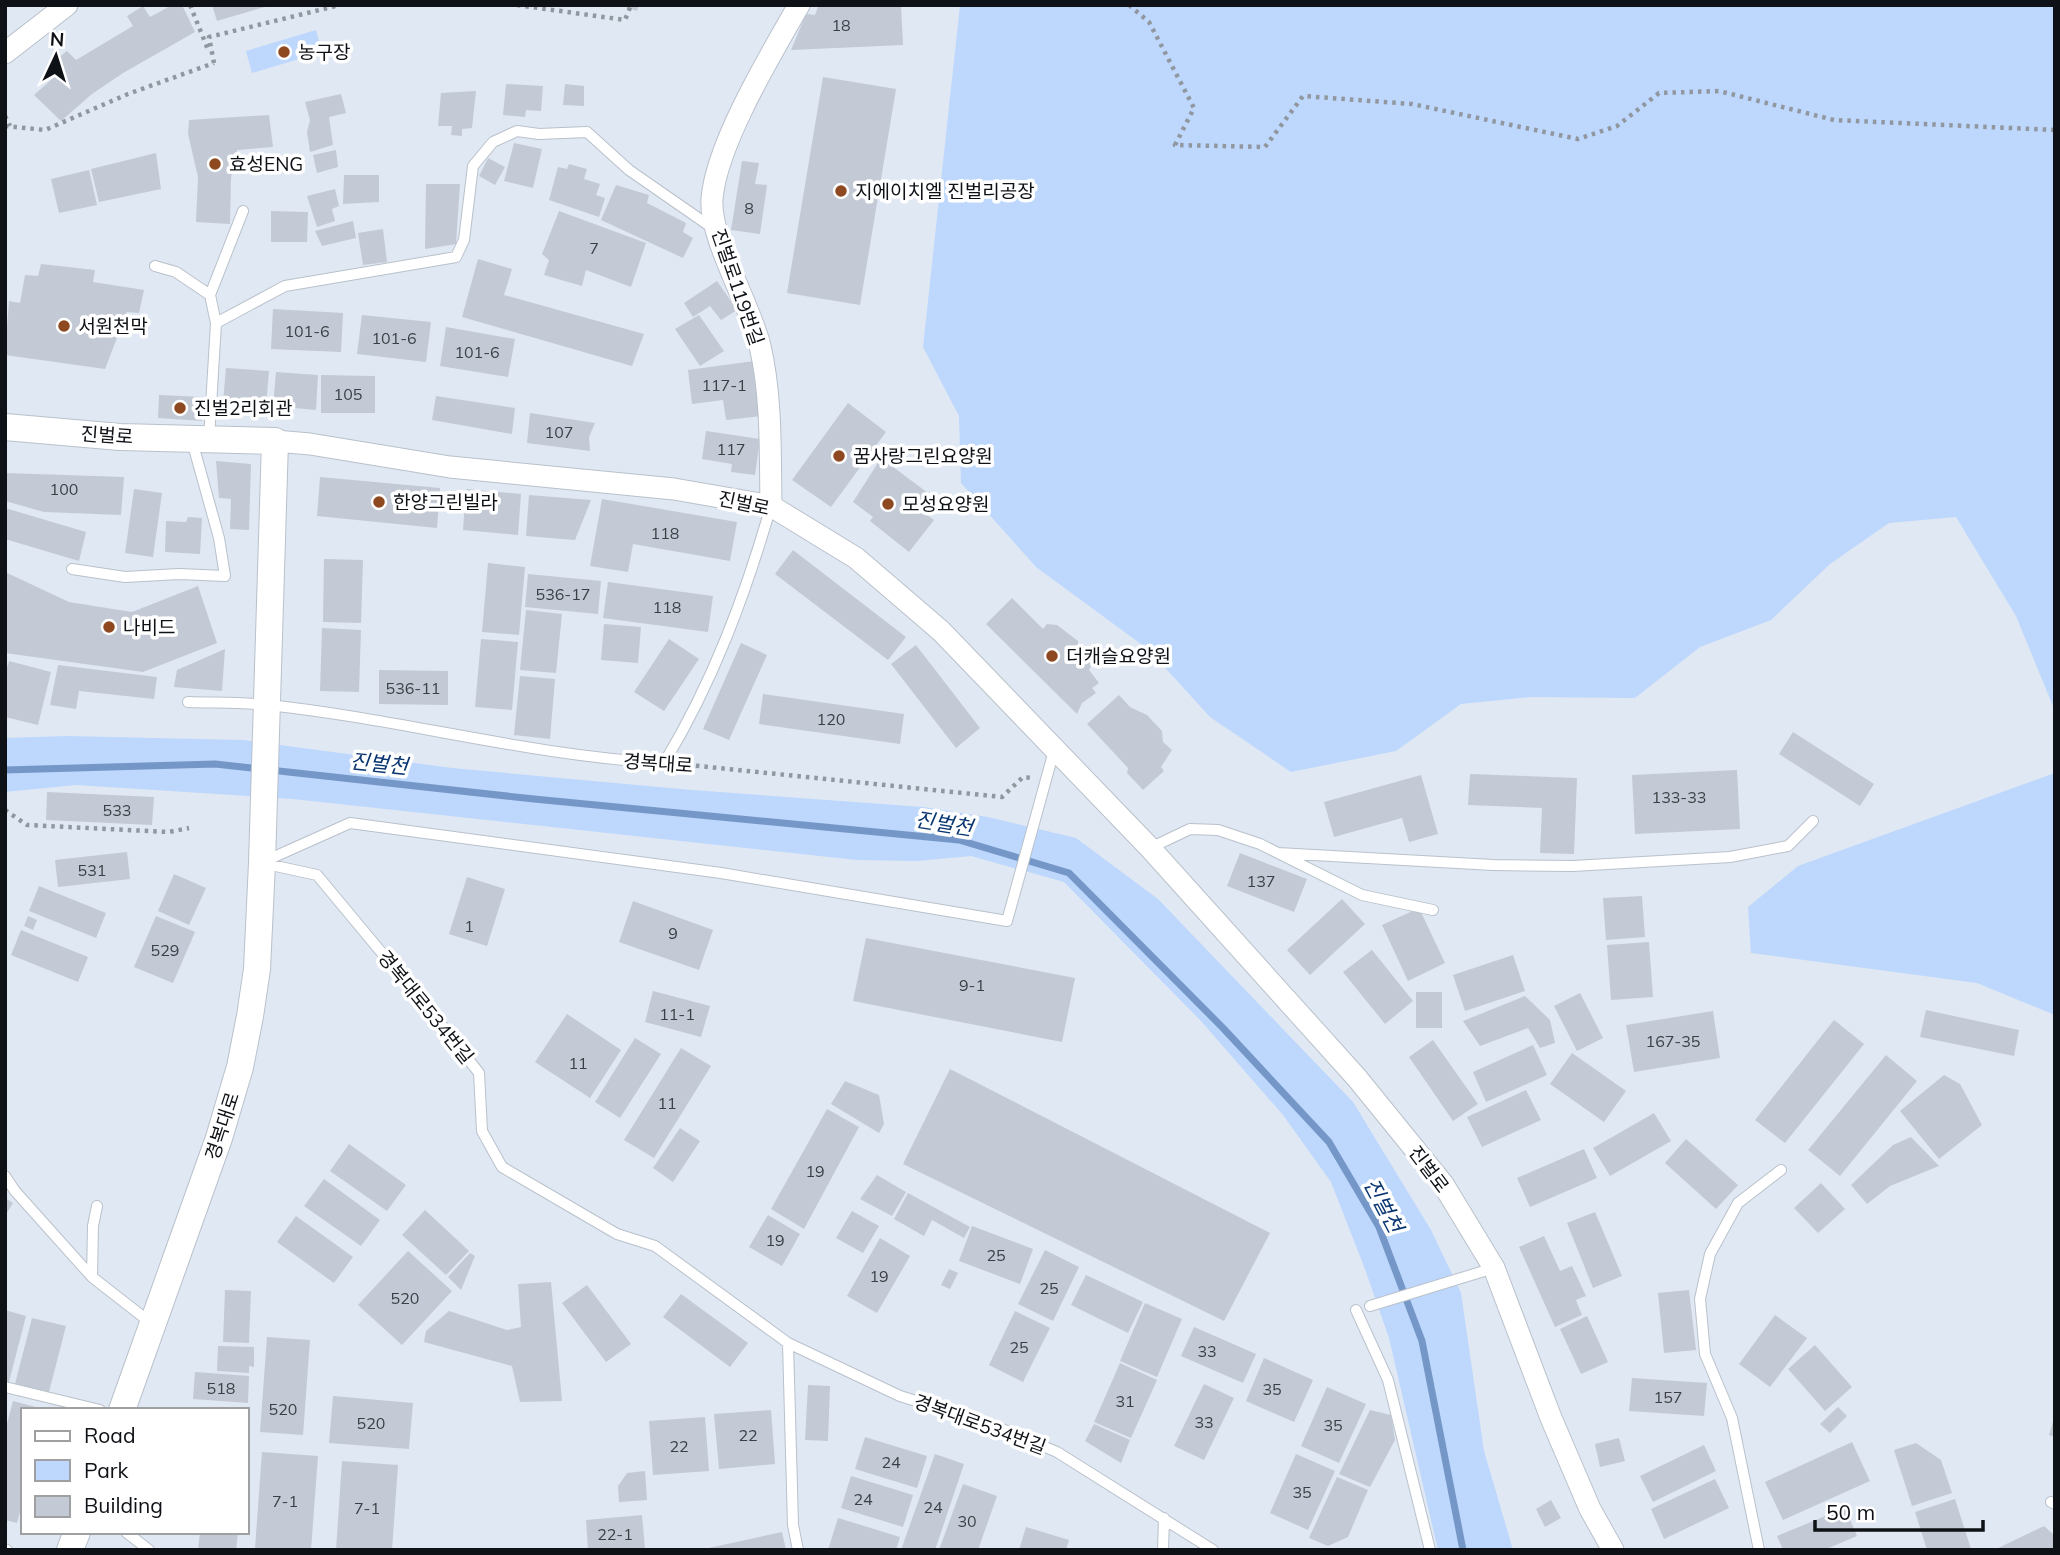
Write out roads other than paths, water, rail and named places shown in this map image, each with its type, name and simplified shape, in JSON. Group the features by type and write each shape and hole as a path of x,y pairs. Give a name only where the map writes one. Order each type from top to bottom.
{"street":[{"path":"5,52 67,5"},
{"name":"진벌로119번길","path":"771,506 769,396 760,345 718,231 712,203 715,175 722,156 799,5"},
{"name":"진벌로","path":"5,427 120,437 310,444 450,467 674,489 771,506 856,558 941,631 1150,848 1357,1078 1443,1184 1494,1268 1570,1463 1590,1509 1613,1550"},
{"name":"경복대로","path":"123,1408 219,1139 240,1067 257,969 275,441"}],"lane":[{"path":"216,323 285,286 456,257 464,240 473,166 493,142 517,131 539,134 587,132 629,170 718,231"},
{"path":"72,569 125,577 179,574 225,576 200,438 216,323 210,295 243,211"},
{"path":"155,266 176,272 210,295"},
{"name":"경복대로","path":"266,710 366,718 598,759 664,763 688,721 735,620 747,590 771,506"},
{"path":"188,702 266,710"},
{"path":"262,863 350,822 721,873 1007,922 1055,747"},
{"path":"1279,853 1493,865 1573,866 1730,857 1788,846 1813,821"},
{"path":"1150,848 1190,829 1228,833 1279,853 1362,895 1433,910"},
{"name":"경복대로534번길","path":"262,863 317,875 450,1036 479,1073 482,1132 502,1167 617,1234 655,1246 788,1343 900,1396 989,1424 1058,1452 1213,1550"},
{"path":"1759,1550 1732,1418 1705,1354 1700,1299 1710,1254 1738,1203 1781,1170"},
{"path":"5,1176 15,1191 92,1277 153,1325"},
{"path":"92,1277 93,1226 97,1206"},
{"path":"1370,1306 1494,1268"},
{"path":"1356,1310 1388,1380 1430,1550"},
{"path":"788,1343 793,1525 798,1550"},
{"path":"5,1387 92,1408"},
{"path":"1163,1550 1164,1518"},
{"path":"129,1534 149,1550"}],"waterway":[{"name":"진벌천","path":"5,770 215,764 534,799 959,840 1069,873 1223,1028 1329,1142 1379,1227 1422,1341 1463,1550"}],"place":[{"name":"농구장","path":"284,52"},
{"name":"효성ENG","path":"215,164"},
{"name":"지에이치엘 진벌리공장","path":"841,191"},
{"name":"서원천막","path":"64,326"},
{"name":"진벌2리회관","path":"180,408"},
{"name":"꿈사랑그린요양원","path":"839,456"},
{"name":"한양그린빌라","path":"379,502"},
{"name":"모성요양원","path":"888,504"},
{"name":"나비드","path":"109,627"},
{"name":"더캐슬요양원","path":"1052,656"}]}
